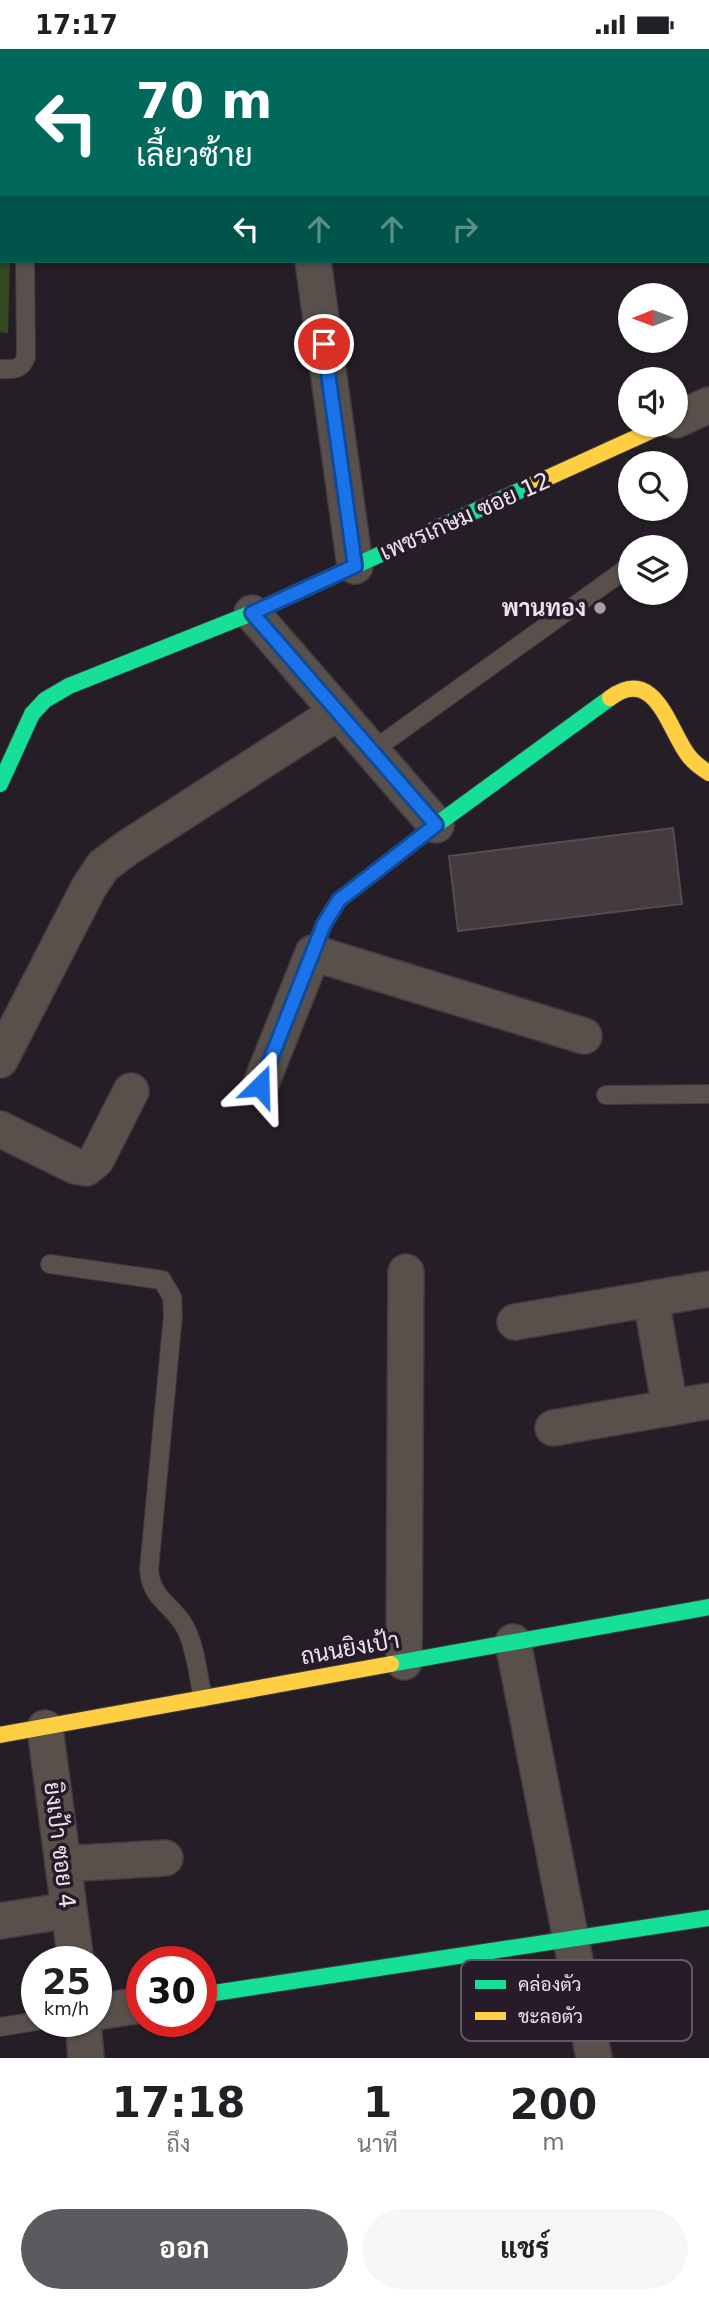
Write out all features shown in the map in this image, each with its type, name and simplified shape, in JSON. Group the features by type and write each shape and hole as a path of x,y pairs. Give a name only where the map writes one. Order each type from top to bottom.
{"street":[{"path":"313,263 355,566"},
{"path":"688,415 709,405"},
{"name":"เพชรเกษม ซอย 12","path":"0,784 32,714 45,700 69,686 252,613 638,437"},
{"path":"252,613 436,825"},
{"path":"260,1086 324,924 339,900 573,722 621,690 641,689 654,698 688,755 700,769 709,773"},
{"path":"0,1060 89,887 103,866 338,712"},
{"path":"313,953 584,1036"},
{"path":"0,1129 75,1166 86,1168 96,1160 131,1091"},
{"path":"404,1662 407,1272"},
{"path":"515,1322 709,1289"},
{"path":"651,1299 670,1408"},
{"path":"554,1429 709,1401"},
{"name":"ถนนยิงเป้า","path":"0,1735 709,1607"},
{"path":"513,1642 575,1960"},
{"name":"ยิงเป้า ซอย 4","path":"45,1728 73,1946"},
{"path":"63,1864 165,1858"},
{"path":"0,1921 69,1910"},
{"path":"217,1993 709,1918"},
{"path":"84,2037 86,2058"}],"lane":[{"path":"0,369 17,369 22,366 26,357 25,263"},
{"path":"372,751 618,575"},
{"path":"606,1095 709,1094"},
{"path":"50,1264 162,1280 172,1297 173,1315 149,1570 155,1593 180,1618 187,1631 203,1698"},
{"path":"0,2027 21,2024"}],"green space":[{"path":"0,263 10,263 8,333 0,332"}],"building":[{"path":"673,828 682,904 458,931 449,856"}],"traffic: fast":[{"path":"0,784 32,714 45,700 69,686 252,613 534,484"},
{"path":"313,953 324,924 339,900 436,825 610,698"},
{"path":"391,1664 709,1607"},
{"path":"217,1993 709,1918"}],"traffic: slow":[{"path":"534,484 638,437"},
{"path":"610,698 625,690 638,689 649,694 666,716 688,755 709,773"},
{"path":"0,1735 391,1664"}],"place":[{"name":"พานทอง","path":"600,608"}],"route":[{"path":"260,1086 324,924 339,900 436,825 252,613 355,566 324,344"}]}
